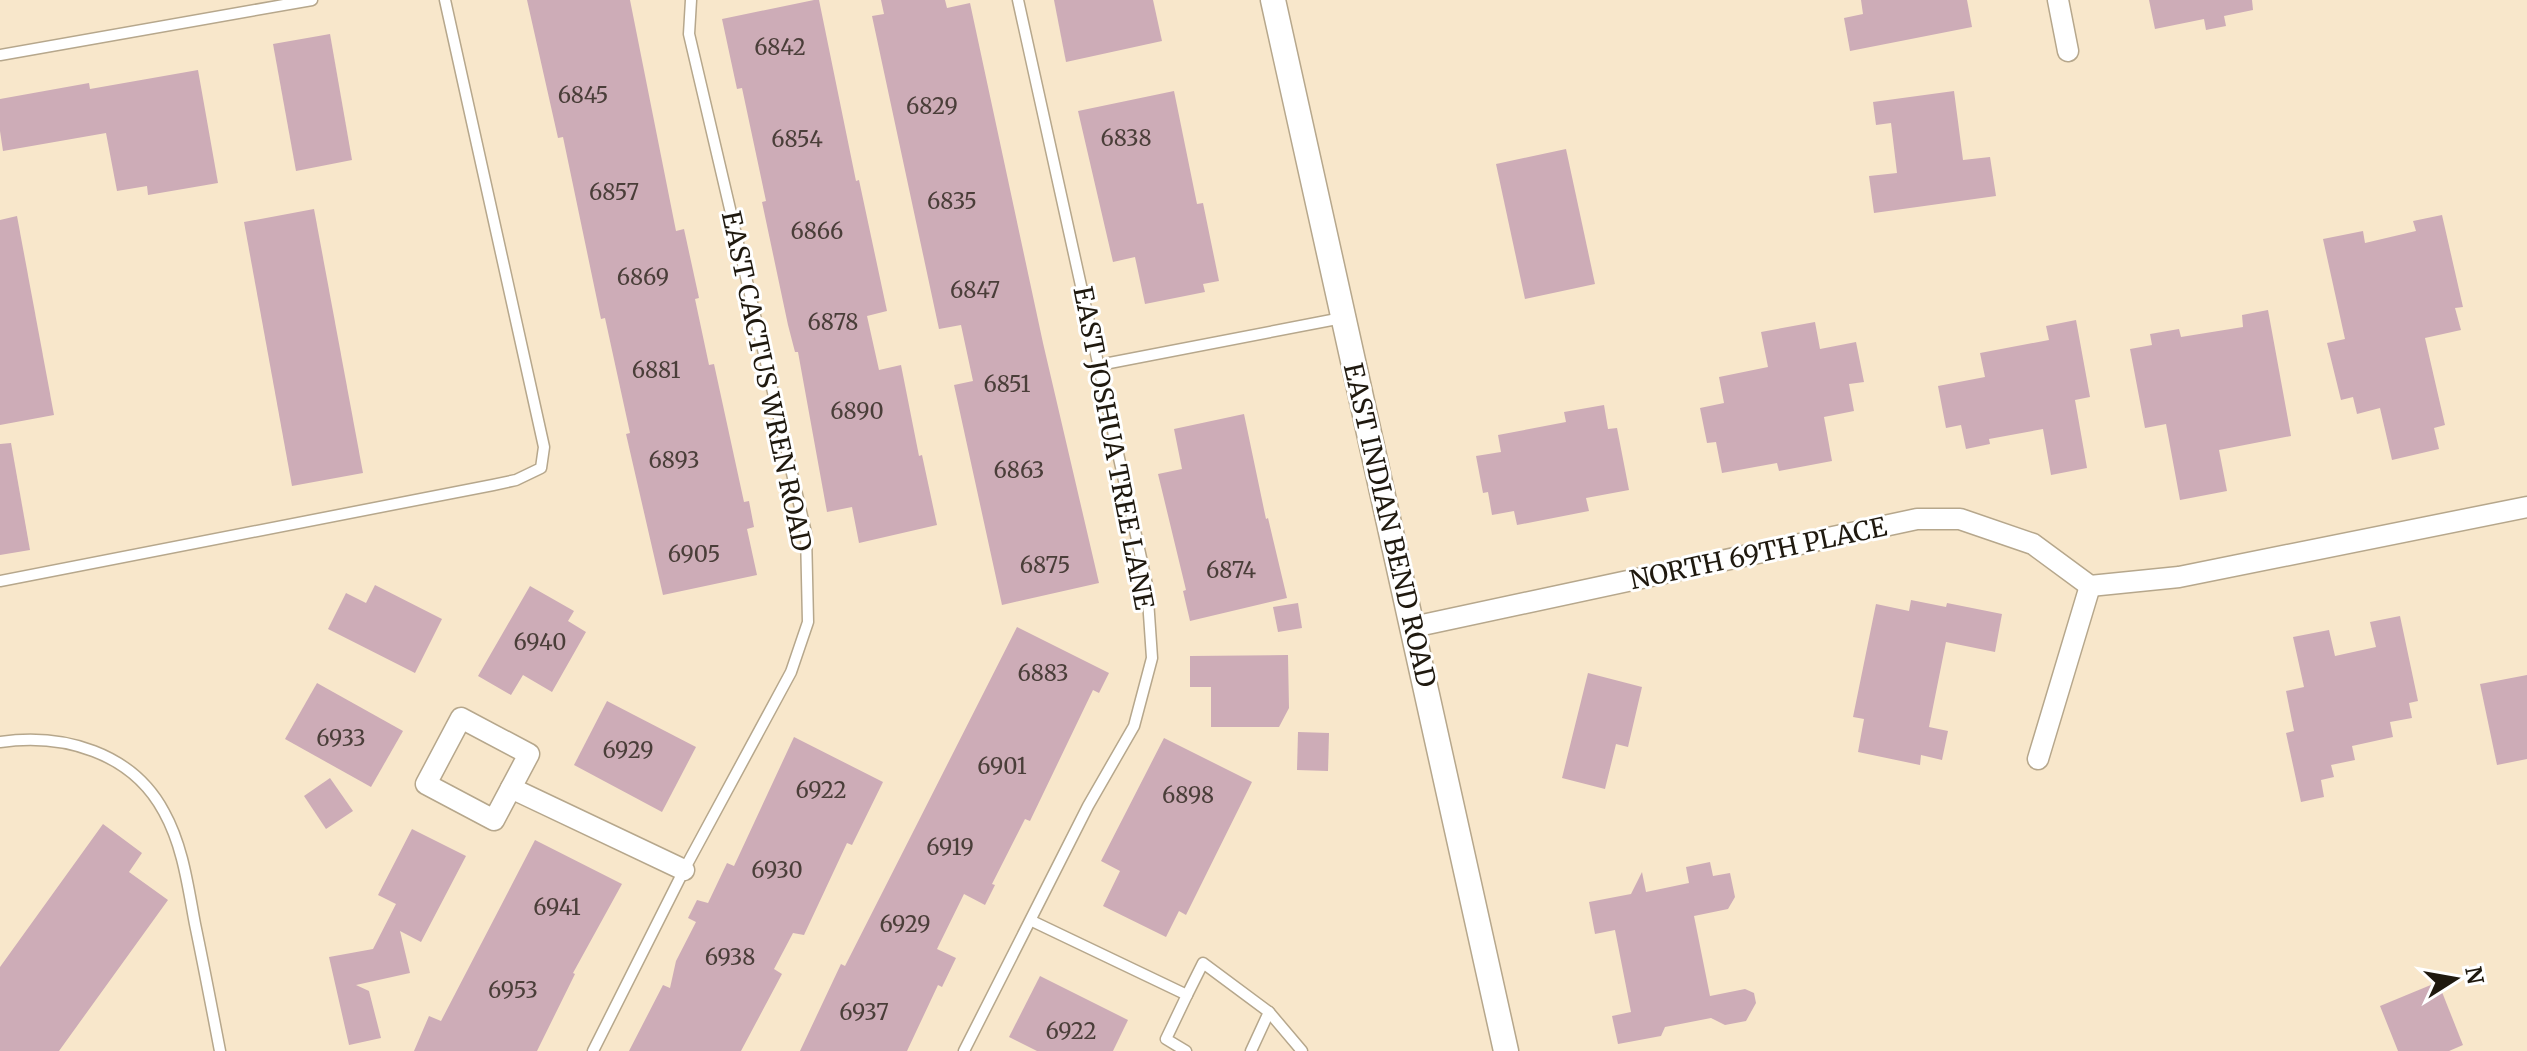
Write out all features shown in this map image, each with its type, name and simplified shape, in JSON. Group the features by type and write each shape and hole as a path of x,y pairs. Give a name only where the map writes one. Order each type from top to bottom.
{"street":[{"name":"EAST INDIAN BEND ROAD","path":"1273,0 1506,1051"},
{"path":"2058,0 2068,51"},
{"path":"2038,759 2090,586 2179,577 2527,507"},
{"name":"NORTH 69TH PLACE","path":"1413,627 1917,519 1960,519 2033,544 2090,586"},
{"path":"461,718 529,754 511,788 494,820 426,784 461,718"},
{"path":"511,788 684,870"}],"lane":[{"path":"0,55 312,0"},
{"path":"0,581 493,485 516,480 541,468 544,447 445,0"},
{"name":"EAST CACTUS WREN ROAD","path":"593,1051 684,870 791,672 808,622 806,533 689,34 691,0"},
{"name":"EAST JOSHUA TREE LANE","path":"964,1051 1088,806 1134,726 1152,658 1147,585 1018,0"},
{"path":"1099,365 1344,318"},
{"path":"0,742 55,741 84,746 117,762 145,786 164,810 186,876 220,1051"},
{"path":"1032,921 1187,995"},
{"path":"1186,1051 1166,1039 1203,963 1269,1012 1302,1051"},
{"path":"1251,1051 1269,1012"}],"building":[{"path":"527,0 630,0 676,231 684,229 709,365 714,364 744,502 749,501 754,527 747,529 757,575 663,595 626,434 630,433 605,318 601,319 563,137 558,138"},
{"path":"819,0 856,181 859,180 887,311 867,316 879,370 901,365 919,456 922,455 937,525 859,543 852,507 827,512 798,352 795,352 788,325 742,88 737,89 722,19"},
{"path":"881,0 945,0 947,8 970,3 1043,343 1099,583 1002,605 954,385 973,381 961,325 939,329 872,16 884,14"},
{"path":"1054,0 1153,0 1162,41 1066,62"},
{"path":"1861,0 1967,0 1972,27 1850,51 1844,18 1863,14"},
{"path":"2149,0 2252,0 2253,10 2224,16 2226,26 2206,30 2204,19 2155,29"},
{"path":"330,34 352,160 296,171 273,44"},
{"path":"198,70 218,183 148,195 147,186 117,191 106,133 3,151 0,99 89,83 90,89"},
{"path":"1174,91 1197,204 1203,203 1219,281 1203,284 1205,292 1145,304 1135,257 1113,262 1078,111"},
{"path":"1954,91 1963,160 1990,157 1996,196 1874,213 1869,176 1897,173 1891,123 1876,125 1873,102"},
{"path":"1566,149 1595,284 1525,299 1496,164"},
{"path":"314,209 363,473 292,486 244,222"},
{"path":"2442,215 2463,307 2455,308 2461,330 2425,338 2445,425 2434,428 2439,449 2392,460 2380,408 2357,414 2353,397 2341,400 2327,343 2345,339 2323,239 2363,231 2365,243 2416,231 2413,221"},
{"path":"17,216 54,415 0,425 0,220"},
{"path":"2268,310 2291,436 2219,450 2227,491 2180,500 2166,424 2145,428 2130,349 2152,345 2150,334 2179,329 2181,337 2243,327 2242,315"},
{"path":"2076,320 2090,397 2075,400 2087,468 2051,475 2043,429 1989,439 1990,444 1966,449 1961,425 1946,428 1938,386 1985,377 1980,353 2049,340 2046,326"},
{"path":"1815,322 1820,349 1856,342 1864,382 1849,384 1854,411 1824,417 1832,461 1779,471 1777,463 1722,473 1716,442 1707,443 1700,408 1724,403 1719,377 1768,367 1761,332"},
{"path":"1604,405 1608,429 1617,428 1629,490 1586,498 1589,511 1517,525 1514,511 1492,515 1488,492 1483,493 1476,456 1501,452 1498,435 1566,422 1564,412"},
{"path":"1244,414 1266,519 1287,598 1190,621 1183,591 1186,590 1158,474 1182,469 1174,429"},
{"path":"11,443 30,550 0,555 0,444"},
{"path":"375,585 442,619 415,673 328,629 346,593 366,603"},
{"path":"530,586 574,611 568,621 586,632 552,692 523,675 511,695 478,676"},
{"path":"1911,600 1946,607 1947,603 2002,614 1995,652 1946,642 1929,727 1948,731 1942,760 1921,755 1920,765 1858,752 1864,719 1853,717 1876,604 1909,611"},
{"path":"1298,603 1302,628 1278,632 1273,607"},
{"path":"2400,616 2418,701 2409,703 2412,718 2390,722 2393,737 2352,746 2355,760 2331,765 2334,777 2321,780 2324,797 2301,802 2286,733 2294,731 2286,691 2304,687 2293,637 2329,630 2335,656 2376,647 2370,622"},
{"path":"1017,627 1109,673 1099,693 1093,690 1030,821 1025,819 992,884 995,885 985,905 964,894 937,949 956,958 942,987 938,985 907,1051 800,1051 841,964 845,966"},
{"path":"1288,655 1289,708 1279,727 1211,727 1211,687 1190,687 1190,656"},
{"path":"1588,673 1642,687 1628,747 1616,744 1605,789 1562,778"},
{"path":"2527,675 2527,759 2497,765 2480,684"},
{"path":"317,683 403,731 371,787 285,739"},
{"path":"607,701 696,747 662,812 574,765"},
{"path":"1298,732 1329,733 1328,771 1297,770"},
{"path":"794,737 883,782 852,845 847,843 804,935 793,933 774,969 782,974 741,1051 629,1051 663,985 670,988 676,961 696,922 688,918 697,900 708,903 727,863 734,866"},
{"path":"1164,738 1252,782 1186,915 1179,911 1166,937 1103,906 1120,871 1101,861"},
{"path":"330,778 353,811 326,829 304,796"},
{"path":"103,824 142,853 129,872 168,900 59,1051 0,1051 0,967"},
{"path":"412,829 466,856 421,942 400,931 410,973 356,985 369,991 381,1038 349,1045 329,957 373,949 396,904 378,895"},
{"path":"535,840 622,884 573,973 537,1051 414,1051 429,1016 441,1021"},
{"path":"1710,862 1713,876 1730,873 1735,897 1728,909 1694,916 1710,996 1745,989 1754,993 1756,1003 1746,1021 1725,1025 1711,1018 1665,1027 1661,1036 1618,1044 1612,1016 1631,1012 1615,930 1595,934 1589,902 1631,894 1642,872 1646,892 1689,883 1686,867"},
{"path":"1040,976 1128,1020 1113,1051 1037,1051 1009,1037"},
{"path":"2438,982 2463,1045 2449,1051 2398,1051 2380,1006"}]}
